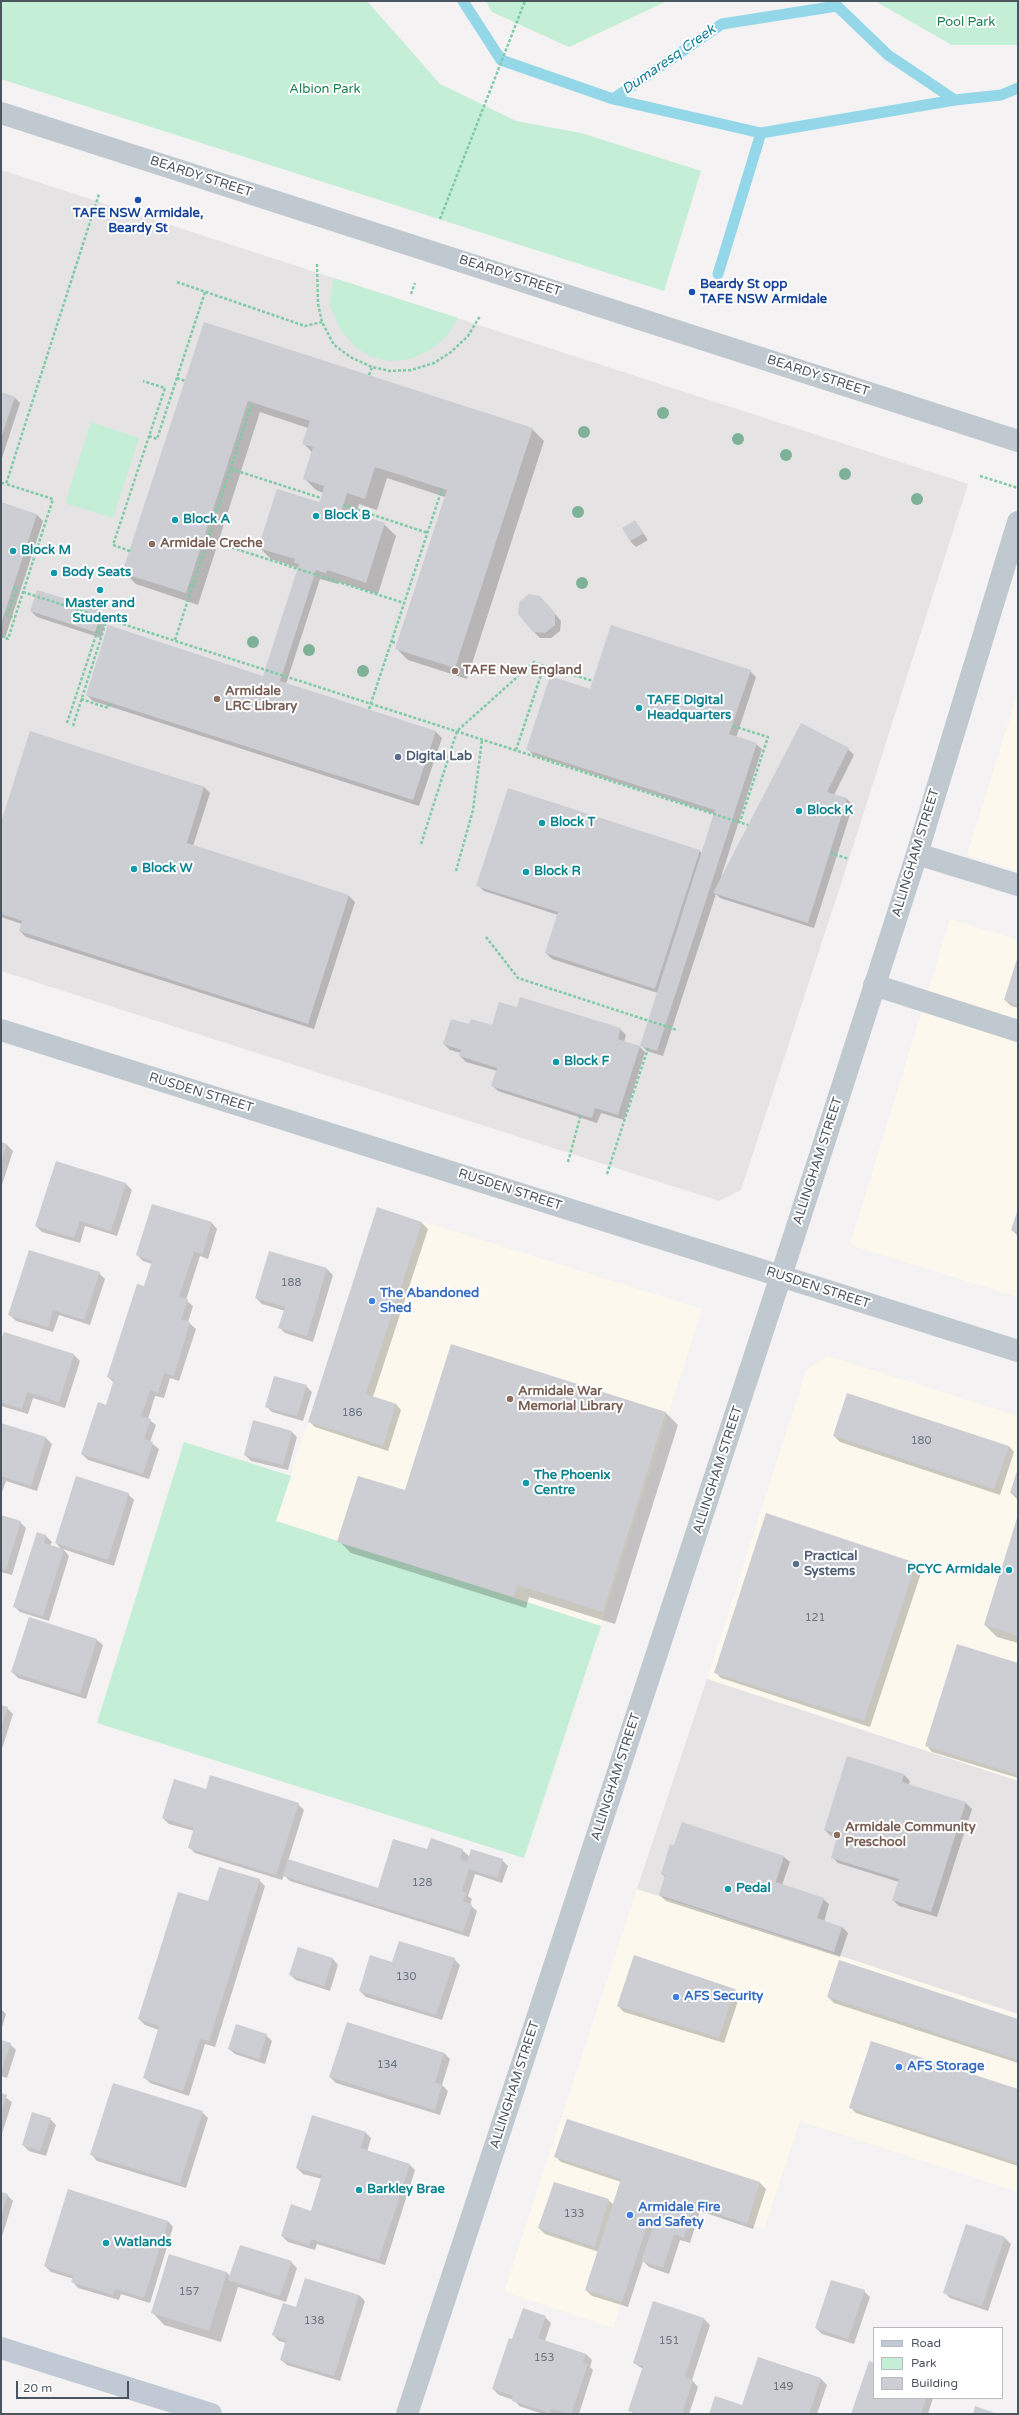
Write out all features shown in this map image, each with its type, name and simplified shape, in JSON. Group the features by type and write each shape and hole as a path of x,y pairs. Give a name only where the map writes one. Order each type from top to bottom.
{"street":[{"name":"BEARDY STREET","path":"1,113 1018,440"},
{"name":"ALLINGHAM STREET","path":"407,2414 917,854 1018,522"},
{"path":"917,854 1018,885"},
{"path":"874,985 1018,1031"},
{"name":"RUSDEN STREET","path":"1,1030 1018,1351"},
{"path":"1,2348 211,2414"}],"path":[{"path":"440,219 525,1"},
{"path":"6,484 99,194"},
{"path":"317,264 316,284 322,322 334,345 352,358 372,367 390,371 411,370 434,363 452,352 468,336 480,316"},
{"path":"177,282 305,326 322,322"},
{"path":"411,294 415,283"},
{"path":"149,436 157,438 205,292"},
{"path":"370,375 372,367"},
{"path":"177,378 186,381"},
{"path":"130,551 113,545 165,388 143,382"},
{"path":"175,640 252,402"},
{"path":"230,469 321,498"},
{"path":"980,476 1018,488"},
{"path":"1,483 53,499 8,639 1,636"},
{"path":"370,709 442,489"},
{"path":"343,505 428,533"},
{"path":"208,540 404,603"},
{"path":"13,588 17,589 7,615 15,618"},
{"path":"23,592 748,825"},
{"path":"67,723 102,617"},
{"path":"72,726 107,619"},
{"path":"392,642 397,643"},
{"path":"421,844 458,731 534,662 593,681"},
{"path":"516,750 544,666"},
{"path":"81,699 108,708 109,702"},
{"path":"733,726 768,737 740,822"},
{"path":"456,871 473,810 482,740"},
{"path":"830,853 849,859"},
{"path":"486,937 518,978 677,1030"},
{"path":"607,1174 648,1048"},
{"path":"568,1162 581,1114"}],"shaded area":[{"name":"TAFE New England","path":"1,170 968,484 849,859 741,1190 719,1201 1,971"},
{"path":"1018,692 1018,871 967,855"},
{"path":"950,919 1018,940 1018,1297 850,1245"},
{"path":"377,1207 702,1309 601,1626 276,1521"},
{"path":"828,1356 1018,1416 1018,1781 707,1679 806,1370"},
{"name":"Armidale Community Preschool","path":"707,1679 1018,1781 1018,2014 637,1889"},
{"path":"637,1889 1018,2014 1018,2192 800,2121 764,2229 657,2194 613,2328 504,2292"}],"green space":[{"name":"Albion Park","path":"1,1 367,1 440,84 516,121 581,133 701,171 664,291 1,79"},
{"path":"486,1 667,1 569,47 492,12"},
{"name":"Pool Park","path":"875,1 1018,1 1018,45 952,45"},
{"path":"334,278 458,318 447,336 430,350 410,359 391,361 372,357 356,348 340,329 329,303"},
{"path":"91,422 139,438 113,518 65,503"},
{"path":"184,1442 291,1476 276,1521 601,1626 524,1858 97,1723"}],"building":[{"path":"204,322 533,428 455,668 395,649 447,490 375,467 365,499 347,493 342,509 385,523 366,583 327,570 326,573 316,570 280,681 436,731 413,800 86,695 108,625 263,676 299,564 294,563 295,559 258,548 277,489 319,502 321,498 324,486 303,479 313,447 302,444 310,421 248,401 186,593 122,573"},
{"path":"1,392 15,397 1,438"},
{"name":"Block M","path":"1,502 37,514 1,624"},
{"path":"635,520 643,534 630,541 622,528"},
{"path":"37,590 102,610 95,632 30,611"},
{"path":"529,594 540,596 555,614 555,625 545,633 533,632 518,614 519,602"},
{"name":"TAFE Digital Headquarters","path":"611,625 751,670 729,734 757,743 657,1051 640,1046 715,810 526,750 550,676 590,689"},
{"name":"Block K","path":"801,723 849,748 827,792 847,798 808,923 713,893"},
{"name":"Block W","path":"30,731 204,787 187,843 349,895 308,1024 19,931 22,921 1,914 1,822"},
{"path":"508,788 700,850 655,989 545,953 558,912 476,886"},
{"path":"1018,956 1018,1005 1004,1000"},
{"name":"Block F","path":"520,997 621,1028 618,1039 640,1046 618,1115 595,1108 592,1118 491,1086 497,1068 459,1056 461,1050 443,1044 451,1019 469,1024 471,1019 492,1025 499,1002 517,1007"},
{"path":"1,1142 7,1144 1,1163"},
{"path":"56,1161 126,1183 111,1231 80,1221 74,1238 35,1226"},
{"path":"152,1204 212,1222 202,1254 194,1251 179,1297 188,1299 181,1320 190,1322 174,1376 164,1373 158,1393 150,1390 141,1416 151,1419 144,1439 153,1442 143,1474 81,1454 98,1402 106,1405 114,1379 107,1377 137,1284 144,1286 152,1261 136,1255"},
{"name":"The Abandoned Shed","path":"377,1207 422,1222 366,1394 396,1404 383,1446 308,1422"},
{"path":"1018,1209 1018,1233 1011,1230"},
{"path":"29,1250 100,1272 84,1320 53,1310 48,1327 8,1315"},
{"path":"269,1251 327,1268 307,1336 278,1328 285,1307 255,1298"},
{"path":"4,1332 74,1354 59,1402 27,1392 22,1409 1,1402 1,1340"},
{"name":"The Phoenix Centre","path":"451,1344 666,1412 603,1612 517,1585 514,1597 337,1542 358,1476 405,1490"},
{"path":"274,1376 307,1385 297,1416 265,1407"},
{"path":"847,1393 1009,1446 994,1489 833,1436"},
{"path":"253,1420 292,1431 283,1465 244,1455"},
{"path":"1,1423 46,1437 31,1486 1,1476"},
{"path":"1018,1468 1018,1496 1010,1493"},
{"path":"76,1476 129,1493 108,1560 55,1543"},
{"path":"766,1513 916,1563 864,1721 714,1673"},
{"path":"1,1515 21,1521 6,1570 1,1568"},
{"name":"PCYC Armidale","path":"1018,1515 1018,1636 984,1625"},
{"path":"37,1532 46,1535 44,1543 64,1549 43,1616 13,1607"},
{"path":"29,1617 97,1639 80,1694 11,1672"},
{"path":"957,1644 1018,1663 1018,1775 925,1746"},
{"path":"1,1705 8,1707 1,1728"},
{"path":"847,1756 904,1774 902,1782 966,1802 931,1912 892,1900 899,1879 831,1858 838,1834 824,1830"},
{"path":"210,1775 299,1803 276,1875 188,1848 194,1828 162,1818 174,1779 206,1789"},
{"name":"Pedal","path":"682,1822 784,1856 776,1882 824,1898 817,1918 842,1927 834,1952 659,1895 665,1875 661,1874 670,1844 674,1845"},
{"path":"431,1838 463,1849 460,1859 467,1862 471,1849 503,1859 497,1878 469,1869 462,1891 466,1893 463,1901 472,1905 463,1932 283,1876 288,1859 378,1888 393,1839 427,1849"},
{"path":"219,1867 260,1879 209,2041 200,2039 183,2091 143,2078 159,2026 138,2019 178,1892 208,1901"},
{"path":"399,1941 455,1958 436,2015 359,1991 370,1955 392,1962"},
{"path":"298,1947 333,1958 324,1986 289,1975"},
{"name":"AFS Security","path":"634,1955 735,1989 719,2038 617,2006"},
{"path":"839,1960 1018,2019 1018,2060 827,1997"},
{"path":"347,2022 444,2053 435,2082 442,2085 435,2110 329,2077"},
{"path":"236,2024 267,2034 259,2059 228,2049"},
{"path":"1,2040 11,2043 1,2071"},
{"path":"871,2041 1018,2089 1018,2163 849,2108"},
{"path":"113,2083 203,2111 180,2183 90,2155"},
{"path":"1,2093 7,2095 1,2112"},
{"path":"32,2112 51,2118 40,2151 22,2145"},
{"name":"Barkley Brae","path":"312,2115 366,2132 360,2148 410,2164 379,2260 311,2239 309,2245 281,2236 291,2204 311,2211 322,2175 296,2168"},
{"name":"Armidale Fire and Safety","path":"567,2119 760,2182 747,2224 694,2206 684,2238 674,2234 663,2268 641,2261 653,2228 647,2226 622,2302 585,2290 621,2179 554,2157"},
{"path":"554,2182 609,2199 595,2247 538,2228"},
{"name":"Watlands","path":"68,2189 168,2221 144,2298 115,2289 113,2295 71,2282 74,2276 44,2266"},
{"path":"1,2192 8,2194 1,2215"},
{"path":"966,2224 1005,2237 982,2306 943,2293"},
{"path":"240,2245 292,2261 280,2296 228,2280"},
{"path":"169,2254 227,2272 209,2331 151,2313"},
{"path":"305,2278 359,2295 334,2376 280,2360 286,2340 272,2335 283,2303 296,2307"},
{"path":"831,2280 865,2290 848,2339 815,2328"},
{"path":"653,2301 704,2318 685,2377 693,2380 682,2414 639,2414 628,2411 643,2366 633,2363"},
{"path":"523,2308 546,2316 538,2338 586,2354 583,2362 588,2364 571,2414 551,2409 550,2413 512,2401 513,2396 492,2389 509,2338 512,2339"},
{"path":"758,2357 821,2378 809,2414 709,2414 715,2396 742,2405"},
{"path":"869,2361 873,2363 873,2399 926,2399 921,2414 851,2414"},
{"path":"975,2406 998,2414 973,2414"}],"waterway":[{"name":"Dumaresq Creek","path":"463,1 501,60 613,99 761,133 955,100 1001,95 1018,88"},
{"name":"Dumaresq Creek","path":"613,99 722,24 837,6 888,55 955,100"},
{"path":"718,274 761,133"}],"place":[{"name":"TAFE NSW Armidale, Beardy St","path":"138,200"},
{"name":"Beardy St opp TAFE NSW Armidale","path":"692,292"},
{"name":"Block B","path":"316,516"},
{"name":"Block A","path":"175,520"},
{"name":"Armidale Creche","path":"152,544"},
{"name":"Block M","path":"13,551"},
{"name":"Body Seats","path":"54,573"},
{"name":"Master and Students","path":"100,590"},
{"name":"TAFE New England","path":"455,671"},
{"name":"Armidale LRC Library","path":"217,699"},
{"name":"TAFE Digital Headquarters","path":"639,708"},
{"name":"Digital Lab","path":"398,757"},
{"name":"Block K","path":"799,811"},
{"name":"Block T","path":"542,823"},
{"name":"Block W","path":"134,869"},
{"name":"Block R","path":"526,872"},
{"name":"Block F","path":"556,1062"},
{"name":"The Abandoned Shed","path":"372,1301"},
{"name":"Armidale War Memorial Library","path":"510,1399"},
{"name":"The Phoenix Centre","path":"526,1483"},
{"name":"Practical Systems","path":"796,1564"},
{"name":"PCYC Armidale","path":"1009,1570"},
{"name":"Armidale Community Preschool","path":"837,1835"},
{"name":"Pedal","path":"728,1889"},
{"name":"AFS Security","path":"676,1997"},
{"name":"AFS Storage","path":"899,2067"},
{"name":"Barkley Brae","path":"359,2190"},
{"name":"Armidale Fire and Safety","path":"630,2215"},
{"name":"Watlands","path":"106,2243"}]}
